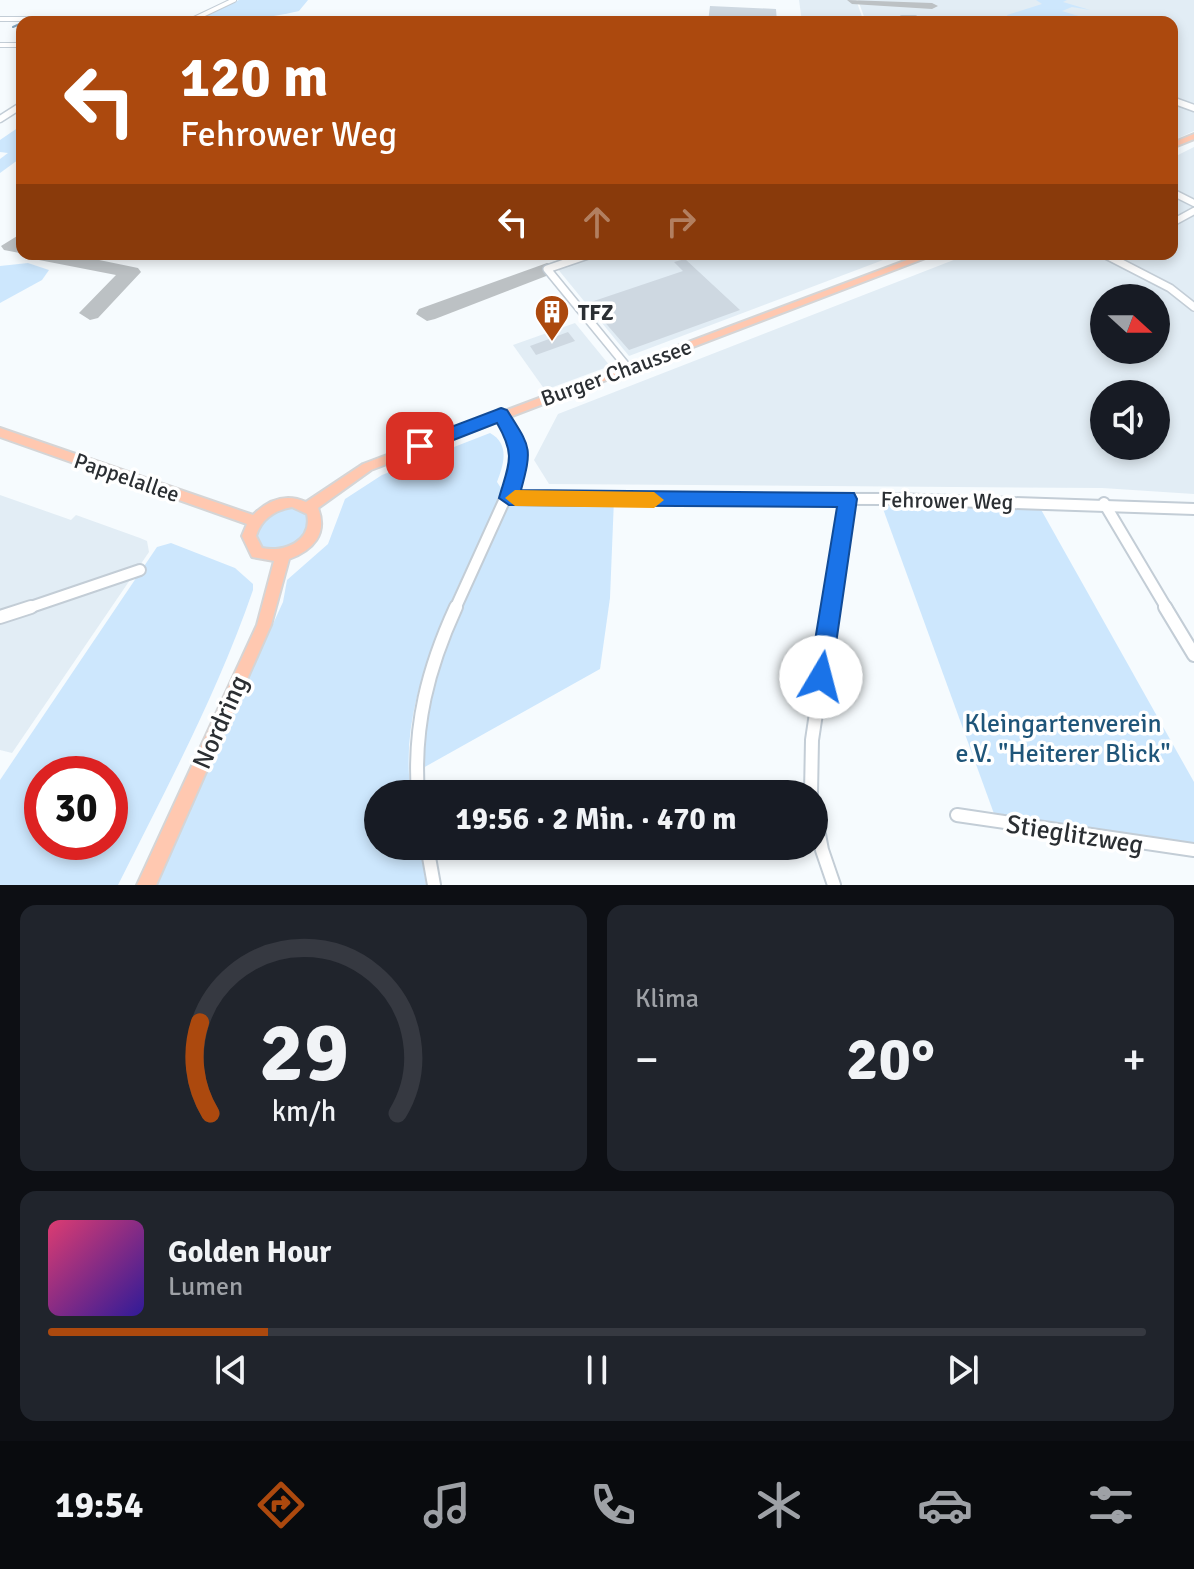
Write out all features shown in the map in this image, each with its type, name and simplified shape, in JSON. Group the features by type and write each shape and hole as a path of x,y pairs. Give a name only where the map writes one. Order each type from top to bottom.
{"main road":[{"name":"Burger Chaussee","path":"309,507 367,467 915,260"},
{"name":"Pappelallee","path":"0,432 254,521"},
{"path":"283,503 309,507 316,521 312,535 300,547 283,555 263,555 253,549 249,536 254,521 283,503"},
{"name":"Nordring","path":"146,885 264,625 283,555"}],"street":[{"path":"201,16 230,1"},
{"path":"573,260 547,269 628,368"},
{"path":"1120,260 1170,288 1194,307"},
{"path":"415,780 417,734 431,668 509,498 521,456 519,445 501,414"},
{"name":"Fehrower Weg","path":"509,498 1104,503 1194,509"},
{"path":"811,780 812,740 848,499"},
{"path":"1104,503 1194,655"},
{"path":"0,617 140,570"},
{"name":"Stieglitzweg","path":"957,815 1194,850"},
{"path":"430,860 434,885"},
{"path":"825,860 834,885"}],"shaded area":[{"path":"799,0 856,0 862,16 801,16"},
{"path":"858,0 1194,0 1194,131 1178,138 1178,16 864,16"},
{"path":"1194,147 1194,494 1102,488 549,484 534,460 558,414 954,260 1178,260 1178,155"},
{"path":"558,260 883,260 629,356 552,262"},
{"path":"575,323 610,366 545,390 513,345"},
{"path":"0,495 71,520 76,515 140,538 147,541 149,552 12,753 0,750"}],"green space":[{"path":"239,0 308,0 299,11 286,14 206,16"},
{"path":"1036,0 1067,0 1063,2 1090,10 1072,7 1062,11 1078,16 1007,15 1042,4"},
{"path":"16,129 16,161 0,173 0,159 8,153 0,152 0,140"},
{"path":"28,263 49,270 42,280 0,303 0,266"},
{"path":"490,433 503,449 497,482 503,491 452,600 422,677 413,716 410,780 364,780 364,860 422,860 426,885 154,885 283,602 287,580 328,544 345,499 382,475"},
{"path":"509,498 614,499 610,598 600,669 414,773 431,668"},
{"name":"Kleingartenverein e.V. \"Heiterer Blick\"","path":"882,506 1039,506 1194,782 1194,846 997,822"},
{"path":"284,508 295,508 307,516 305,533 287,547 261,548 255,533 267,516"},
{"path":"171,543 235,568 253,584 239,628 208,703 118,885 0,885 0,780 157,547"}],"building":[{"path":"710,6 776,9 777,16 709,16"},
{"path":"686,260 740,310 629,350 588,303 683,271 674,262"},
{"name":"TFZ","path":"568,332 575,341 536,355 530,346"}],"taxiway":[{"path":"852,1 932,6"},
{"path":"16,243 11,246 16,247"},
{"path":"70,260 131,272 90,313"},
{"path":"427,314 547,269"}],"slow traffic":[{"path":"515,498 654,500"}],"place":[{"name":"TFZ","path":"552,343"}],"route":[{"path":"420,446 501,414 519,445 521,456 509,498 848,499 821,677"}]}
